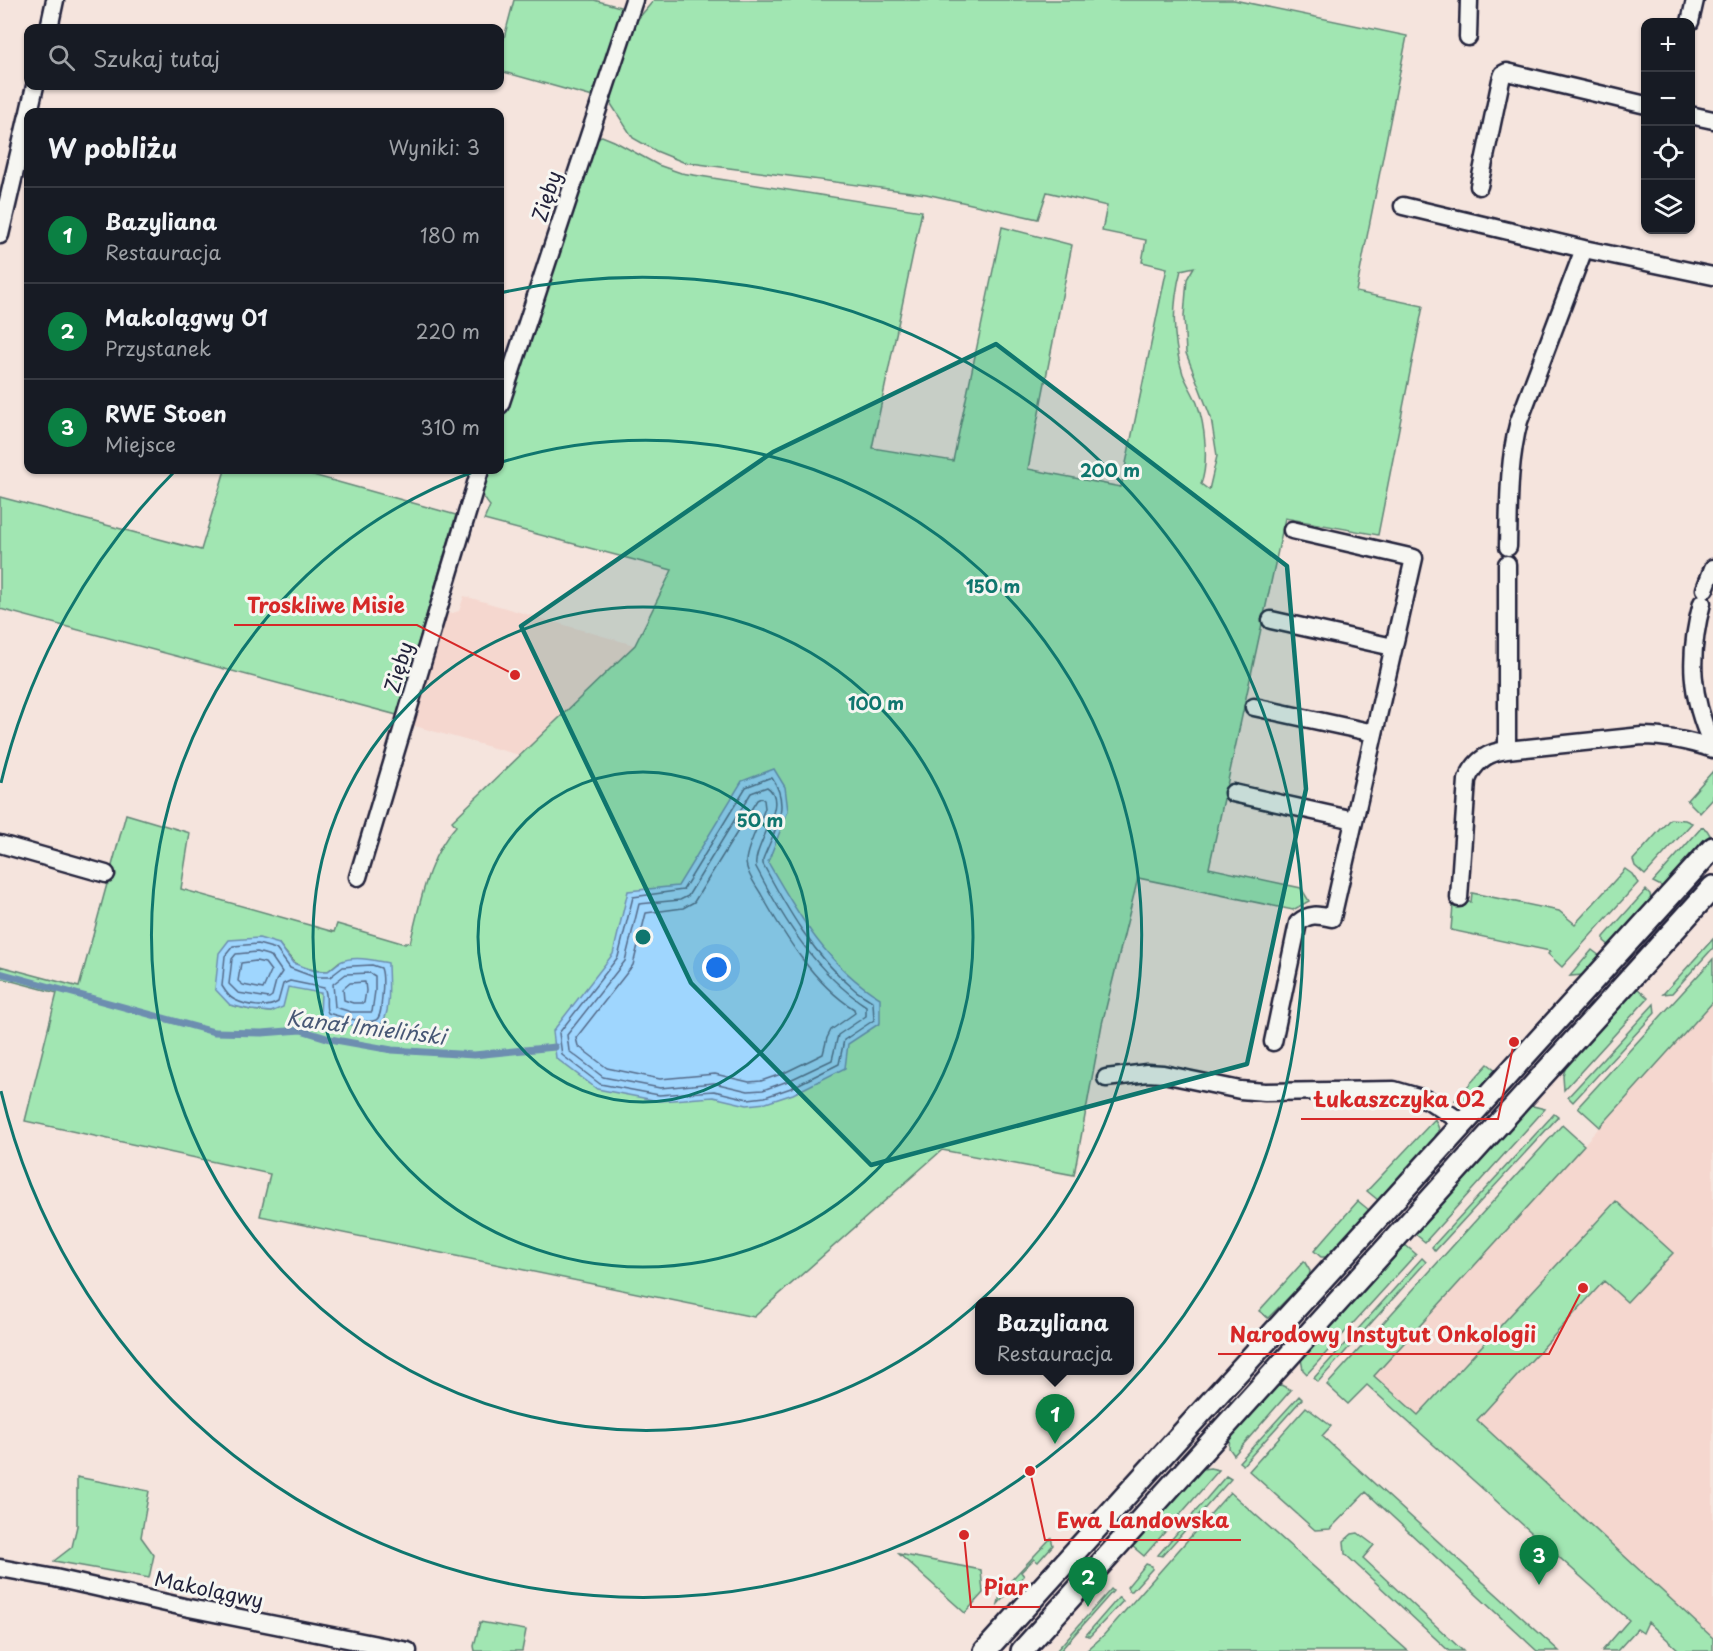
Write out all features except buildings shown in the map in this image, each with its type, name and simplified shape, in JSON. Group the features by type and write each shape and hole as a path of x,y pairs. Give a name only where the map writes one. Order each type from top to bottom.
{"street":[{"path":"49,24 55,0"},
{"name":"Zięby","path":"504,393 634,0"},
{"path":"1468,38 1469,0"},
{"path":"1691,18 1695,0"},
{"path":"1479,186 1503,74 1507,72 1641,104"},
{"path":"30,108 34,90"},
{"path":"1695,116 1713,120"},
{"path":"0,235 24,135"},
{"path":"1403,206 1584,249 1713,276"},
{"path":"1507,750 1509,475 1519,421 1584,249"},
{"name":"Zięby","path":"358,877 479,474"},
{"path":"1273,1042 1295,928 1298,923 1314,914 1332,918 1414,558 1292,530"},
{"path":"1713,568 1693,644 1694,683 1702,723 1713,748"},
{"path":"1271,620 1393,648"},
{"path":"1254,707 1374,733"},
{"path":"1459,898 1467,780 1480,759 1495,751 1642,736 1676,738 1713,748"},
{"path":"1233,793 1354,820"},
{"path":"0,844 106,874"},
{"path":"985,1651 1713,848"},
{"path":"1022,1651 1713,887"},
{"path":"1106,1078 1147,1073 1163,1074 1240,1090 1265,1092 1394,1090 1428,1100 1463,1123"},
{"name":"Makolągwy","path":"0,1568 408,1651"}],"highlighted area":[{"path":"996,344 1287,566 1306,789 1247,1064 871,1165 691,983 521,626 773,452"}],"shaded area":[{"path":"464,596 634,645 519,755 411,725 443,616 459,611"},
{"path":"1713,1002 1713,1651 1680,1651 1374,1376"}],"green space":[{"path":"514,0 594,0 624,8 593,97 504,72 504,38"},
{"path":"654,0 1234,0 1407,36 1356,292 1423,306 1378,535 1285,518 1209,868 1301,888 1309,901 1293,910 1138,878 1102,1024 1074,1175 942,1150 754,1317 260,1216 270,1174 25,1121 57,993 0,978 0,966 79,987 126,814 190,833 181,889 334,932 337,924 405,944 405,942 410,943 426,881 438,852 456,826 452,821 635,645 672,570 484,520 490,506 482,493 484,480 486,474 504,474 504,417 594,138 602,136 658,165 681,173 922,211 872,448 953,461 1002,227 1072,245 1028,469 1121,487 1167,268 1142,262 1146,240 1102,231 1107,206 1047,192 1038,219 926,194 683,162 633,138 611,104 614,82 632,26","holes":["1194,267 1187,279 1184,316 1186,353 1211,418 1217,456 1209,490 1201,484 1205,465 1202,422 1197,403 1183,374 1175,335 1176,296 1181,270","279,944 289,957 304,968 328,971 340,961 321,993 288,986 271,1012 230,1005"]},
{"path":"224,474 309,474 456,515 397,715 0,609 0,497 201,550"},
{"path":"1713,771 1713,799 1700,813 1687,800"},
{"path":"1670,819 1692,823 1645,875 1635,866 1633,860"},
{"path":"1702,827 1710,835 1663,887 1653,882"},
{"path":"1625,869 1638,883 1562,967 1548,954 1550,951 1451,930 1453,905 1451,902 1471,902 1472,893 1559,911 1575,924"},
{"path":"1646,890 1651,900 1610,946 1604,941 1604,937"},
{"path":"1713,939 1713,948 1672,993 1663,994"},
{"path":"1592,950 1600,956 1583,975 1570,976"},
{"path":"1713,959 1713,1002 1600,1127 1578,1107"},
{"path":"1637,988 1648,998 1564,1090 1563,1076 1566,1066"},
{"path":"1654,1004 1655,1013 1573,1102 1568,1097"},
{"path":"1488,1064 1496,1070 1478,1091 1467,1099 1455,1100"},
{"path":"1529,1107 1545,1109 1425,1242 1414,1233"},
{"path":"1554,1114 1558,1117 1435,1251 1432,1247"},
{"path":"1435,1119 1439,1129 1435,1137 1378,1200 1367,1191"},
{"path":"1562,1125 1584,1145 1374,1376 1418,1415 1616,1201 1673,1253 1627,1302 1604,1281 1477,1420 1713,1638 1713,1651 1680,1651 1648,1622 1643,1633 1637,1629 1617,1651 1602,1651 1629,1620 1367,1385 1348,1404 1327,1385"},
{"path":"1358,1201 1369,1210 1327,1257 1321,1257 1314,1251"},
{"path":"1404,1244 1416,1254 1307,1374 1303,1370 1301,1359"},
{"path":"1422,1258 1426,1262 1318,1382 1314,1378"},
{"path":"1304,1261 1310,1271 1309,1277 1268,1318 1259,1311"},
{"path":"1281,1385 1291,1390 1234,1455 1229,1448 1230,1435 1275,1387"},
{"path":"1299,1396 1302,1399 1243,1465 1239,1462"},
{"path":"1306,1407 1331,1426 1322,1436 1559,1651 1537,1651 1366,1492 1330,1529 1315,1530 1249,1471"},
{"path":"1203,1469 1219,1470 1144,1556 1132,1546"},
{"path":"1226,1476 1231,1479 1162,1556 1158,1555"},
{"path":"77,1477 149,1491 141,1537 154,1555 149,1578 54,1561 72,1547 77,1526"},
{"path":"1230,1492 1408,1651 1086,1651 1102,1637"},
{"path":"1358,1533 1374,1545 1363,1558 1463,1651 1449,1651 1345,1554 1344,1541 1352,1534"},
{"path":"1051,1538 1053,1545 1038,1562 1034,1559 1021,1572 1024,1576 998,1604 1001,1591"},
{"path":"899,1554 981,1570 983,1593 965,1613"},
{"path":"1146,1564 1152,1566 1152,1569 1132,1591 1129,1591 1127,1587"},
{"path":"1111,1589 1113,1591 1060,1651 1056,1651"},
{"path":"1119,1597 1123,1601 1090,1636 1086,1635"},
{"path":"480,1622 526,1630 522,1651 475,1651 474,1646"}],"water":[{"path":"774,769 785,787 788,811 768,862 791,901 829,955 844,971 880,998 880,1023 848,1044 845,1068 793,1094 766,1103 747,1105 713,1097 659,1101 597,1089 556,1058 553,1031 613,954 628,891 678,886 742,781"},
{"path":"259,938 279,944 293,963 315,971 328,971 340,962 351,959 388,963 389,995 387,1012 381,1024 369,1027 351,1025 320,1017 321,993 288,987 283,1007 271,1012 230,1005 215,989 219,953 229,940"}],"waterway":[{"name":"Kanał Imieliński","path":"0,973 214,1032 262,1033 301,1030 330,1039 392,1050 474,1055 555,1047"}],"place":[{"name":"Troskliwe Misie","path":"515,675"},
{"name":"Łukaszczyka 02","path":"1514,1042"},
{"name":"Narodowy Instytut Onkologii","path":"1583,1288"},
{"name":"Bazyliana","path":"1055,1444"},
{"name":"Ewa Landowska","path":"1030,1471"},
{"name":"Piar","path":"964,1535"},
{"name":"RWE Stoen","path":"1539,1585"},
{"name":"Makolągwy 01","path":"1088,1607"}]}
